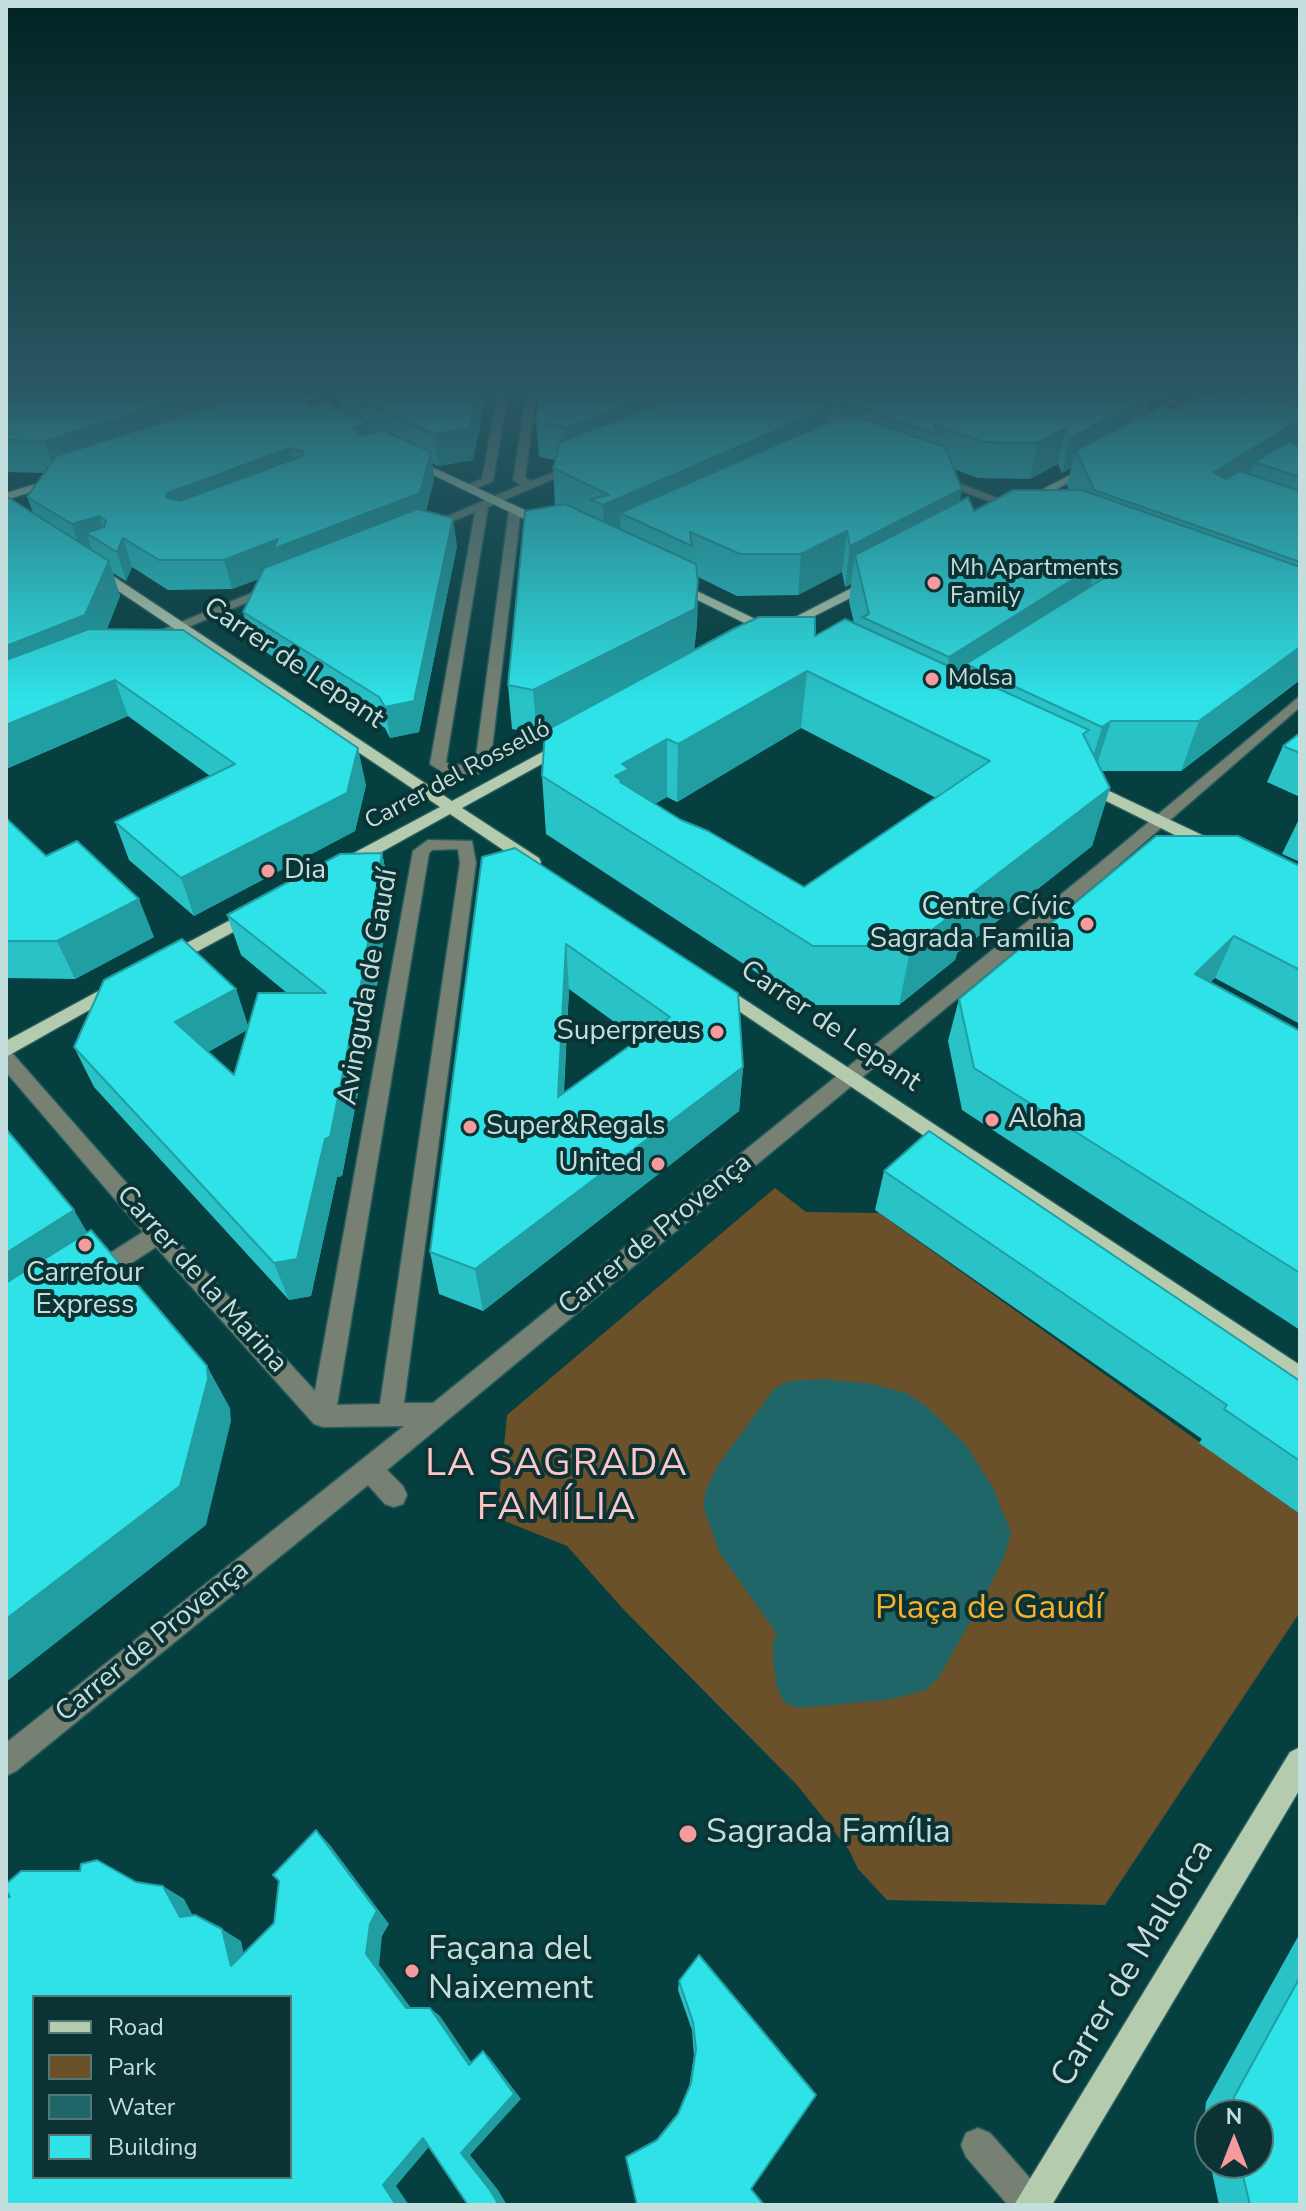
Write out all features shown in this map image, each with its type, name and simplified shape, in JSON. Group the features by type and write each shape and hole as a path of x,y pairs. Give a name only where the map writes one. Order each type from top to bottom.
{"main road":[{"path":"477,494 489,503 515,510 564,533"},
{"path":"1002,514 1039,494"},
{"name":"Carrer de Lepant","path":"80,560 548,872"},
{"path":"665,581 773,638 891,572"},
{"name":"Carrer del Rosselló","path":"332,872 573,741"},
{"path":"1070,777 1236,858"},
{"path":"154,968 277,901"},
{"name":"Carrer de Lepant","path":"702,977 1300,1378"},
{"path":"6,1050 127,982"},
{"name":"Carrer de Mallorca","path":"1032,2205 1300,1762"}],"street":[{"path":"422,530 510,494"},
{"path":"979,494 1028,512"},
{"path":"489,503 438,764 447,770 478,769 482,765 515,510"},
{"path":"80,560 97,555"},
{"path":"124,648 290,582"},
{"name":"Carrer de Provença","path":"6,1761 1102,870 1300,700"},
{"name":"Avinguda de Gaudí","path":"323,1416 421,851 428,845 466,845 468,863 390,1415"},
{"name":"Carrer de la Marina","path":"6,1059 158,1234 323,1416"},
{"path":"83,1283 158,1234"},
{"path":"323,1416 435,1414"},
{"path":"369,1468 394,1495"},
{"path":"978,2145 1032,2205"}],"green space":[{"name":"Plaça de Gaudí","path":"775,1188 806,1212 879,1213 1300,1514 1300,1612 1105,1905 887,1900 858,1869 849,1850 797,1785 624,1610 567,1546 497,1518 507,1415"}],"water":[{"path":"823,1379 872,1384 906,1393 925,1405 967,1446 993,1488 1011,1532 1004,1558 985,1595 938,1679 924,1691 887,1700 798,1708 785,1703 777,1688 773,1641 777,1634 719,1552 703,1506 706,1490 718,1465 775,1388 789,1381"}],"building":[{"path":"29,494 167,494 166,497 180,501 198,494 417,494 273,549 278,539 224,560 159,560 123,538 117,552 86,533 104,527 106,521 99,516 72,524 27,497"},
{"path":"628,494 603,505 590,499"},
{"path":"663,494 952,494 850,546 847,531 801,554 740,554 690,532 692,546 620,513"},
{"path":"1005,494 1094,494 1300,567 1300,647 1199,721 1111,721 1102,727 966,664 1112,573 1111,568 1096,565 949,657 862,617 869,614 855,555 968,497 974,511"},
{"path":"1106,494 1300,494 1300,562"},
{"path":"6,496 109,561 85,615 6,646"},
{"path":"565,504 696,564 695,609 533,690 508,685 525,511"},
{"path":"417,509 453,518 414,701 385,707 379,697 243,612 264,568"},
{"path":"759,617 815,617 815,636 845,619 1089,730 1083,734 1110,788 970,895 970,901 911,946 813,946 542,776 545,731","holes":["807,671 990,761 804,887 708,831 681,820 615,776 629,769 622,764 667,739 678,744"]},
{"path":"89,629 183,630 358,748 347,793 181,878 115,822 235,764 115,680 6,725 6,660"},
{"path":"1300,733 1300,753 1283,746"},
{"path":"6,818 46,856 77,841 139,899 57,941 6,941"},
{"path":"1156,836 1238,836 1300,866 1300,970 1234,936 1195,974 1300,1031 1300,1273 974,1068 959,999"},
{"path":"515,848 738,993 743,1067 475,1269 430,1252 482,857","holes":["566,944 670,1017 558,1097"]},
{"path":"382,853 363,974 330,1137 325,1139 297,1259 274,1263 74,1047 104,980 182,939 236,989 175,1022 234,1075 258,993 326,993 227,915 340,854"},
{"path":"6,1129 74,1210 6,1253"},
{"path":"929,1131 1300,1381 1300,1461 1224,1409 1227,1405 884,1171"},
{"path":"91,1230 207,1366 208,1379 180,1486 6,1619 6,1283"},
{"path":"316,1830 377,1911 370,1924 366,1954 406,2008 430,2008 469,2065 483,2051 514,2094 461,2153 499,2205 468,2205 423,2138 383,2185 396,2205 6,2205 6,1898 10,1897 6,1884 21,1871 80,1871 81,1864 97,1860 136,1882 163,1886 180,1917 195,1915 222,1929 231,1966 274,1923 279,1881 273,1875"},
{"path":"699,1955 816,2095 751,2189 764,2205 637,2205 626,2157 657,2140 678,2114 691,2083 696,2049 693,2022 679,1981"},
{"path":"1300,1977 1300,2205 1250,2205 1244,2179 1274,2179 1274,2099 1234,2097"}],"place":[{"name":"Mh Apartments Family","path":"934,583"},
{"name":"Molsa","path":"932,679"},
{"name":"Dia","path":"268,871"},
{"name":"Centre Cívic Sagrada Familia","path":"1087,924"},
{"name":"Superpreus","path":"717,1032"},
{"name":"Aloha","path":"992,1120"},
{"name":"Super&Regals","path":"470,1127"},
{"name":"United","path":"658,1164"},
{"name":"Carrefour Express","path":"85,1245"},
{"name":"Sagrada Família","path":"688,1834"},
{"name":"Façana del Naixement","path":"412,1971"}],"district":[{"name":"LA SAGRADA FAMÍLIA","path":"557,1488"}]}
